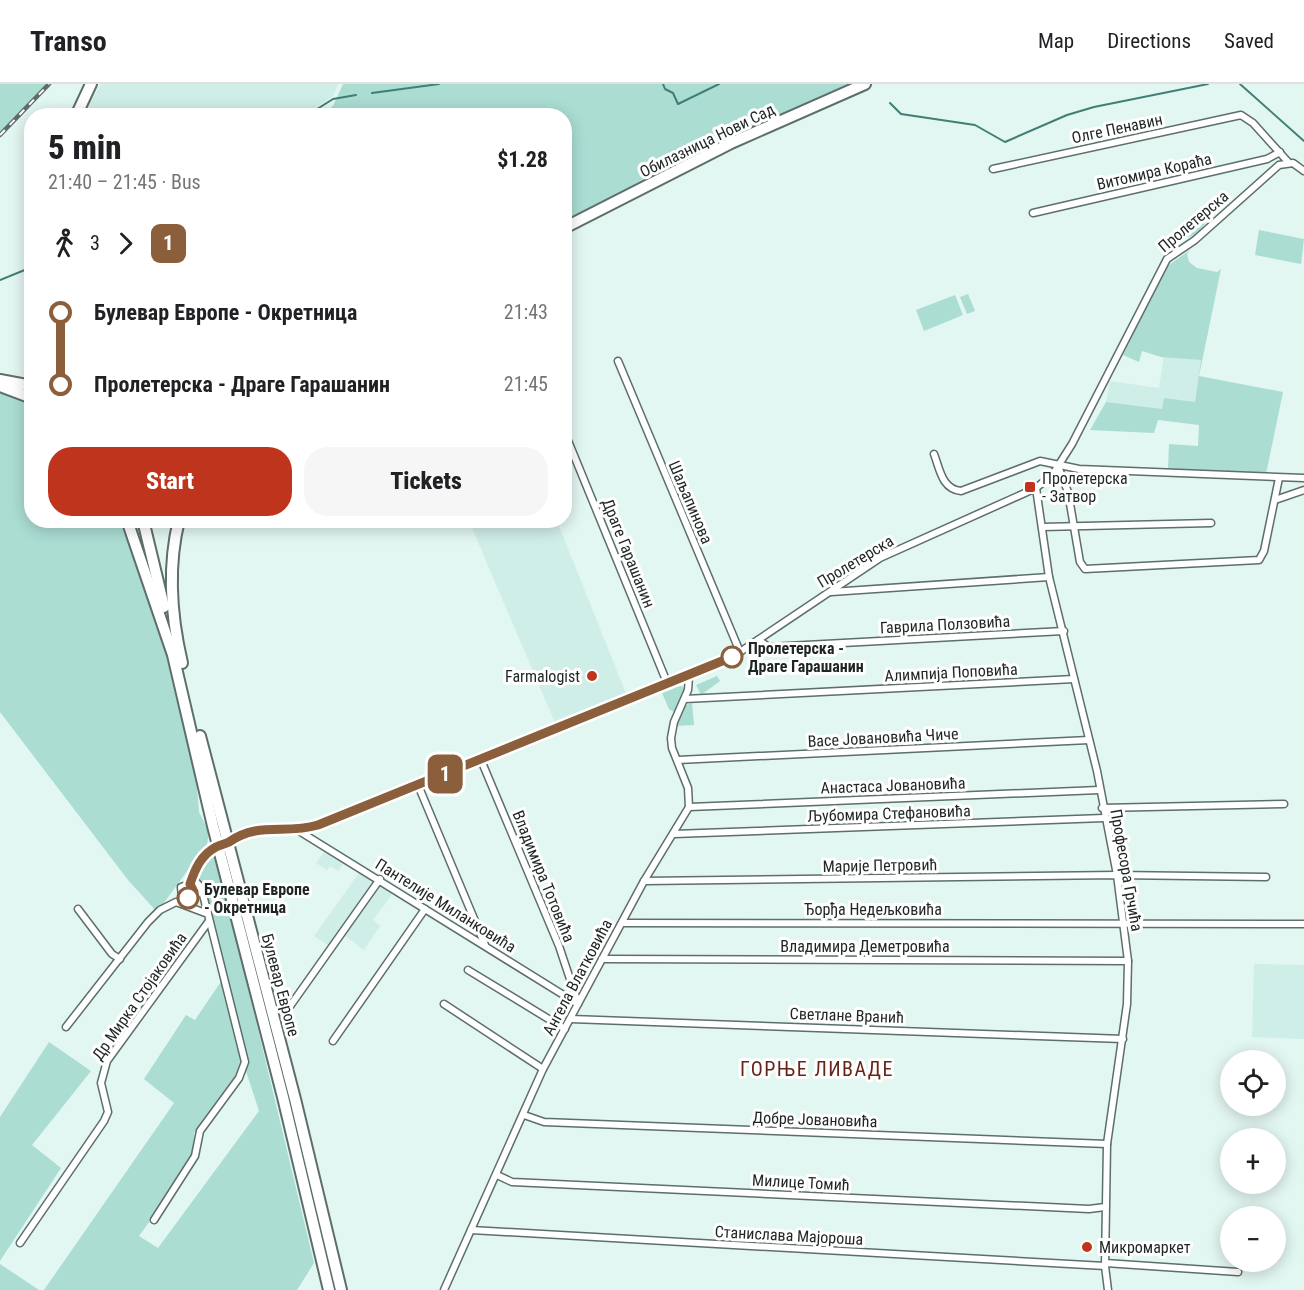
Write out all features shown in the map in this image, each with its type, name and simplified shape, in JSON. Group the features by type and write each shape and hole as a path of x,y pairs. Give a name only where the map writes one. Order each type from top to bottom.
{"main road":[{"path":"80,108 91,84"},
{"name":"Обилазница Нови Сад","path":"572,224 732,143 864,84"},
{"path":"0,380 24,384"},
{"path":"0,386 24,395"},
{"path":"130,528 176,654"},
{"path":"145,528 176,654"},
{"path":"176,654 171,584 173,546 177,528"},
{"name":"Булевар Европе","path":"176,654 329,1290"},
{"name":"Булевар Европе","path":"223,844 295,1099 341,1290"}],"street":[{"name":"Олге Пенавин","path":"993,169 1235,116 1247,118 1280,152"},
{"path":"1280,152 1289,163 1304,171"},
{"name":"Витомира Кораћа","path":"1033,213 1267,159 1280,152"},
{"name":"Пролетерска","path":"223,844 236,835 248,831 299,831 689,677 740,652 880,558 1047,481 1077,435 1162,265 1195,240 1273,168 1289,163"},
{"name":"Шаљапинова","path":"618,361 740,652"},
{"name":"Драге Гарашанин","path":"572,451 668,685"},
{"path":"934,454 945,484 952,490 961,491 1040,461 1058,466 1304,478"},
{"path":"1058,466 1065,479 1080,561 1085,569 1254,562 1262,557 1279,478"},
{"name":"Професора Грчића","path":"1036,488 1049,578 1064,631 1089,740 1125,922 1128,961 1123,1039 1107,1144 1105,1265 1108,1290"},
{"path":"1275,500 1304,490"},
{"path":"1042,527 1211,523"},
{"path":"829,592 1049,578"},
{"name":"Гаврила Ползовића","path":"758,640 769,647 1064,631"},
{"path":"689,677 685,699 674,722 671,738 688,788 689,807"},
{"name":"Алимпија Поповића","path":"685,699 1074,679"},
{"name":"Васе Јовановића Чиче","path":"678,760 1089,740"},
{"name":"Владимира Тотовића","path":"481,760 559,946 578,1004"},
{"path":"418,785 485,946"},
{"name":"Анастаса Јовановића","path":"689,807 1100,790"},
{"path":"1102,808 1284,804"},
{"name":"Ангела Влатковића","path":"444,1290 543,1069 644,881 689,807"},
{"name":"Љубомира Стефановића","path":"674,834 1104,818"},
{"name":"Пантелије Миланковића","path":"299,831 380,879 578,1004"},
{"path":"182,897 180,887 191,881 198,865 223,844"},
{"name":"Марије Петровић","path":"644,881 1117,875 1266,877"},
{"path":"288,1009 380,879"},
{"path":"66,1027 147,922 160,910 182,897 192,896 194,890 191,881"},
{"path":"154,1220 195,1156 200,1131 239,1078 245,1062 201,887 191,881"},
{"path":"176,902 209,917"},
{"path":"78,909 112,954 120,959"},
{"path":"333,1041 425,909"},
{"name":"Др Мирка Стојаковића","path":"21,1243 104,1121 108,1112 101,1083 107,1061 209,917"},
{"name":"Ђорђа Недељковића","path":"622,923 1304,924"},
{"name":"Владимира Деметровића","path":"602,959 1128,961"},
{"path":"468,970 564,1029"},
{"path":"444,1004 543,1069"},
{"name":"Светлане Вранић","path":"571,1019 1123,1039"},
{"name":"Добре Јовановића","path":"524,1115 556,1122 1107,1144"},
{"name":"Милице Томић","path":"497,1175 512,1182 1089,1209 1105,1207"},
{"name":"Станислава Мајороша","path":"471,1230 1105,1265"},
{"path":"1105,1265 1220,1271"}],"shaded area":[{"path":"0,84 47,84 0,133"},
{"path":"101,84 338,84 333,96 315,108 87,108"},
{"path":"343,84 850,84 681,161 572,218 572,108 330,108"},
{"path":"1198,213 1205,224 1195,235 1185,238 1181,232 1186,226 1184,223"},
{"path":"1259,230 1304,239 1301,264 1255,255"},
{"path":"1190,250 1187,254 1189,262 1197,268 1217,272 1221,269 1199,376 1283,392 1266,474 1168,469 1169,444 1198,446 1199,425 1158,420 1154,433 1090,430 1106,402 1162,409 1164,398 1195,402 1201,360 1161,357 1142,351 1139,362 1123,355 1166,267"},
{"path":"968,294 975,311 967,314 960,297"},
{"path":"955,295 963,315 924,331 916,310"},
{"path":"1164,355 1201,360 1195,403 1164,398 1162,410 1106,402 1110,381 1159,388"},
{"path":"0,389 24,401 24,528 122,528 154,608 196,776 199,812 209,832 207,845 215,850 314,1263 297,1290 44,1290 174,1103 144,1079 186,1015 195,1020 222,980 194,862 157,912 128,880 0,712","holes":["244,1065 259,1111 158,1248 139,1236 193,1161 194,1133"]},
{"path":"472,528 560,528 627,696 556,725"},
{"path":"717,676 720,681 701,695 696,685"},
{"path":"680,686 685,688 674,712 669,709 662,693"},
{"path":"692,703 694,725 676,726 684,706"},
{"path":"326,850 344,863 338,871 330,866 327,870 316,863"},
{"path":"359,873 392,894 373,920 380,926 364,950 340,932 329,946 314,936"},
{"path":"1254,964 1304,965 1304,1039 1252,1037"},
{"path":"49,1042 91,1071 32,1145 61,1168 0,1261 0,1117"},
{"path":"0,1264 39,1290 0,1290"}],"waterway":[{"path":"372,93 439,84"},
{"path":"663,84 665,89 673,93 678,104 719,84"},
{"path":"890,103 901,114 975,125 1005,142 1067,115 1094,107 1208,84"},
{"path":"1240,84 1304,141"},
{"path":"319,108 333,99 356,95"},
{"path":"0,280 24,270"}],"railway":[{"path":"26,108 49,84"},
{"path":"0,135 24,110"}],"bus line":[{"name":"1","path":"188,898 194,892 190,884 198,865 207,853 228,843 236,835 263,829 299,831 318,825 668,685 732,657"}],"place":[{"name":"Пролетерска - Затвор","path":"1030,487"},
{"name":"Пролетерска - Драге Гарашанин","path":"732,657"},
{"name":"Farmalogist","path":"592,676"},
{"name":"Булевар Европе - Окретница","path":"188,898"},
{"name":"Микромаркет","path":"1087,1247"}],"district":[{"name":"ГОРЊЕ ЛИВАДЕ","path":"817,1069"}]}
